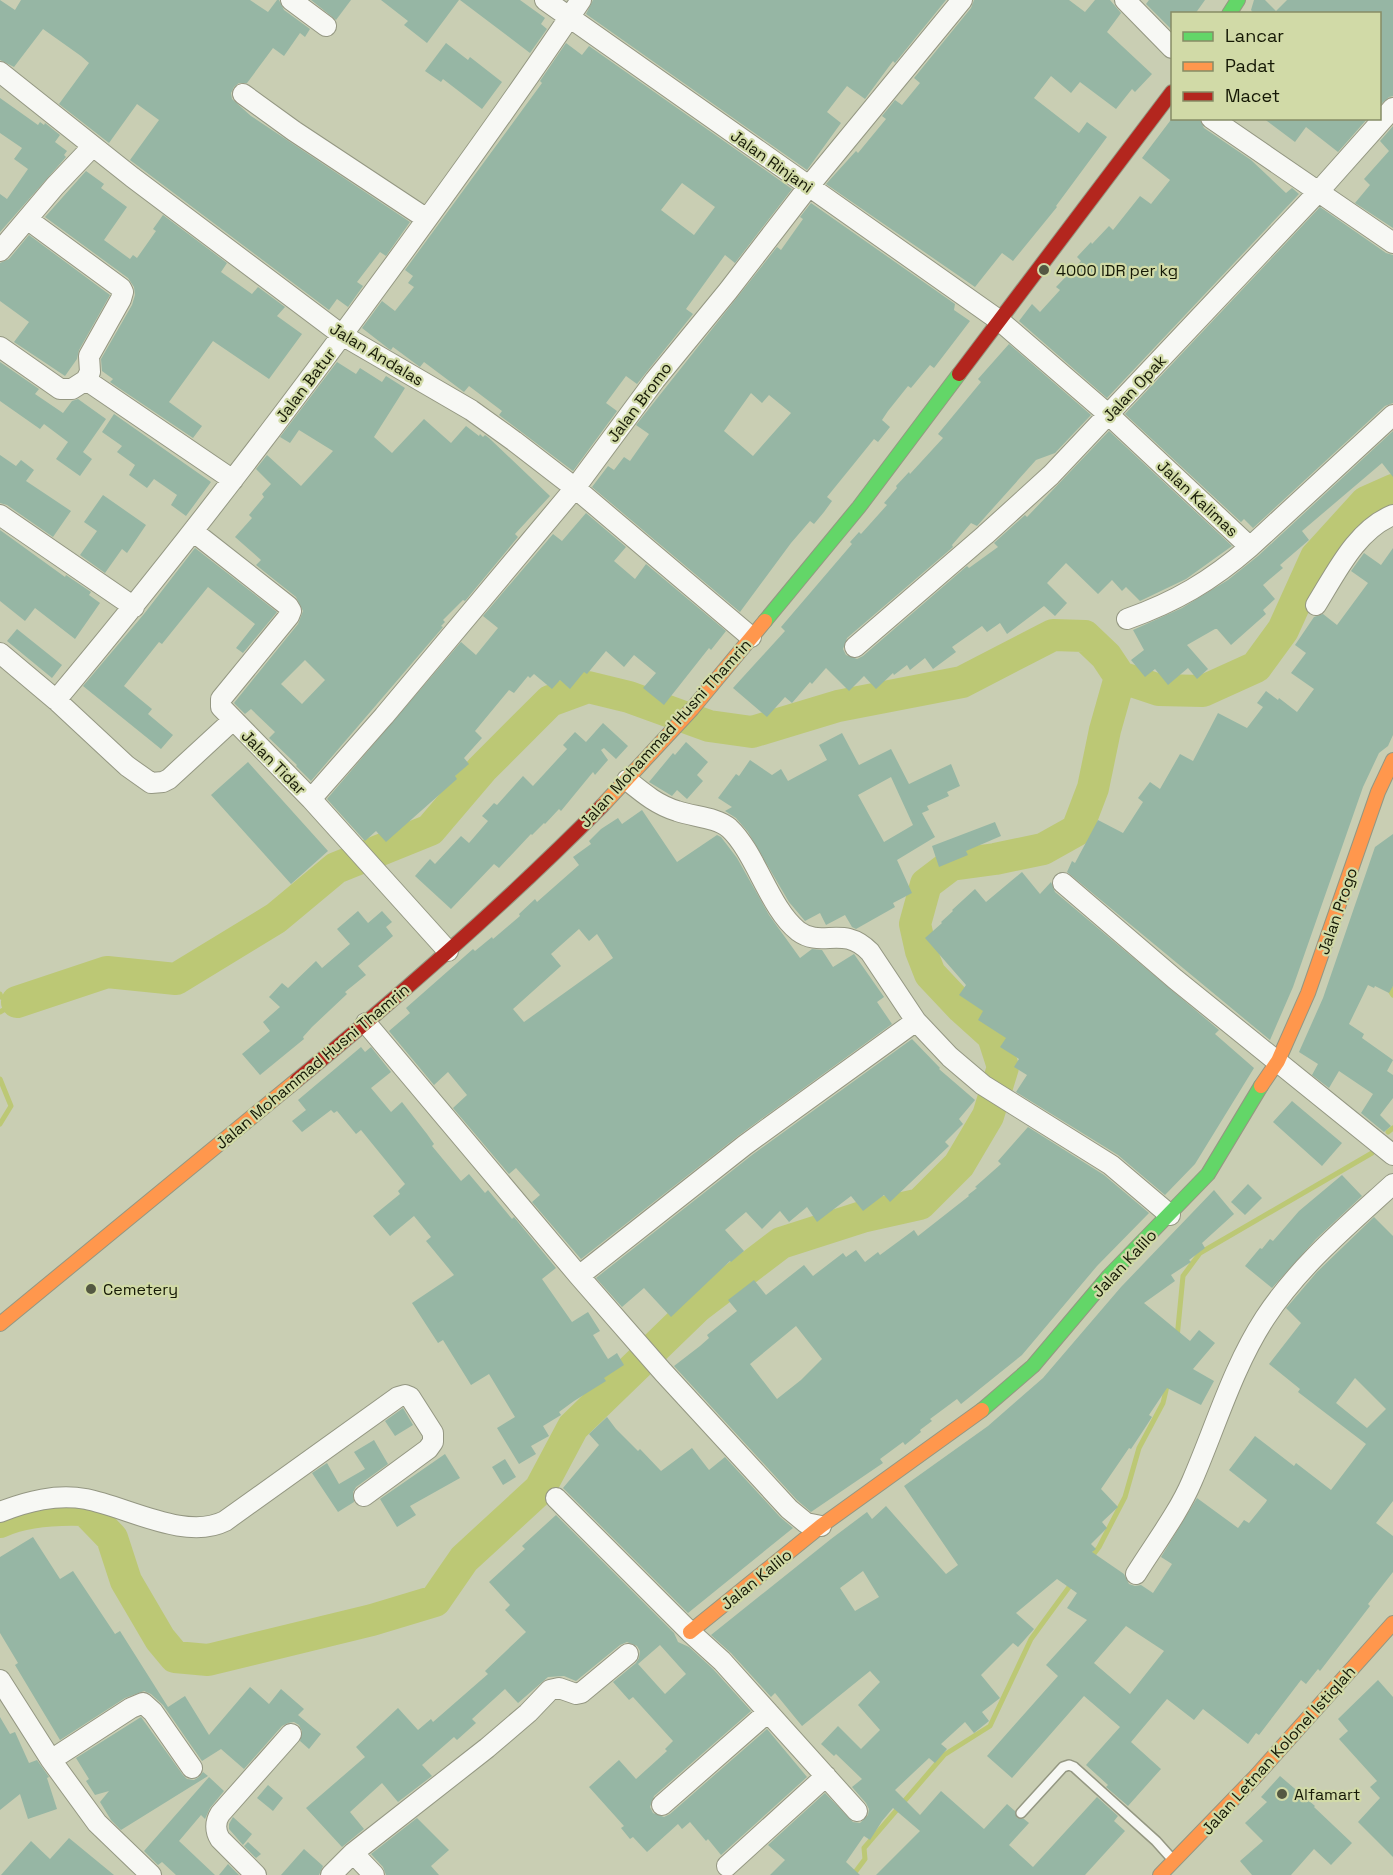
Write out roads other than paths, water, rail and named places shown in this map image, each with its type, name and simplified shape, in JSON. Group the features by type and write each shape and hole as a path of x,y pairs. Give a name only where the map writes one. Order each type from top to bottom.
{"street":[{"path":"291,0 326,26"},
{"name":"Jalan Rinjani","path":"545,0 1000,321"},
{"name":"Jalan Batur","path":"56,700 194,532 342,335 427,219 581,0"},
{"name":"Jalan Bromo","path":"311,799 384,716 575,488 655,380 728,291 808,186 962,0"},
{"path":"1125,0 1171,46"},
{"name":"Jalan Andalas","path":"0,72 93,146 342,335 471,410 575,488 751,637"},
{"name":"Jalan Mohammad Husni Thamrin","path":"0,1324 366,1023 537,871 627,780 692,708 859,507 1171,93"},
{"path":"243,94 294,131 427,219"},
{"name":"Jalan Opak","path":"855,647 1051,476 1319,191 1393,108"},
{"path":"1214,120 1393,243"},
{"path":"0,251 93,146"},
{"path":"0,347 60,389 72,389 86,380 90,372 89,356 122,299 121,288 27,219"},
{"name":"Jalan Kalimas","path":"1000,321 1109,415 1250,547 1393,415"},
{"path":"86,380 233,480"},
{"path":"0,515 134,607"},
{"path":"1316,605 1348,555 1364,536 1377,523 1393,515"},
{"path":"194,532 290,608 289,616 221,699 221,707 233,720"},
{"path":"1126,619 1185,594 1216,575 1250,547"},
{"name":"Jalan Tidar","path":"0,653 56,700 127,766 151,783 170,779 233,720 345,835 448,951"},
{"name":"Jalan Progo","path":"1278,1061 1308,993 1378,792 1393,760"},
{"path":"627,780 657,803 678,812 713,820 728,828 744,848 782,912 798,931 813,937 848,938 862,944 870,952 916,1021 938,1046 983,1085 1111,1165 1170,1215"},
{"path":"1063,883 1175,980 1393,1155"},
{"path":"579,1276 745,1145 916,1021"},
{"path":"366,1023 663,1372 789,1509 806,1523 821,1526"},
{"name":"Jalan Kalilo","path":"690,1632 821,1526 988,1406 1033,1366 1109,1276 1208,1174 1278,1061"},
{"path":"1136,1574 1192,1482 1230,1384 1249,1344 1265,1318 1305,1265 1393,1184"},
{"path":"0,1512 41,1499 62,1497 86,1499 183,1527 208,1527 225,1521 398,1397 405,1395 410,1397 433,1433 433,1442 428,1449 364,1496"},
{"path":"556,1498 690,1632 714,1653 857,1811"},
{"name":"Jalan Letnan Kolonel Istiqlah","path":"1160,1875 1255,1777 1393,1623"},
{"path":"331,1875 354,1853 487,1748 528,1713 550,1690 559,1688 576,1694 581,1693 628,1654"},
{"path":"0,1680 51,1760 97,1823 151,1875"},
{"path":"51,1760 131,1708 143,1703 153,1712 192,1768"},
{"path":"662,1805 768,1712"},
{"path":"256,1875 220,1839 216,1823 220,1814 291,1734"},
{"path":"727,1866 826,1776"},
{"path":"354,1853 374,1875"}],"lane":[{"path":"1021,1813 1057,1772 1069,1765 1078,1770 1156,1841 1175,1862"}],"waterway":[{"path":"17,1002 107,972 176,979 276,918 336,868 430,830 482,769 550,701 588,687 629,697 709,726 752,732 838,706 962,682 1053,635 1085,636 1106,656 1120,677 1159,690 1203,691 1256,667 1283,630 1316,557 1366,502 1393,490"},
{"path":"0,1522 42,1511 85,1510 112,1538 126,1581 160,1639 175,1657 208,1660 372,1620 435,1601 464,1559 540,1489 573,1427 697,1307 781,1243 862,1217 920,1204 959,1165 988,1116 1003,1067 993,1036 930,974 921,951 915,924 926,884 951,865 1043,849 1077,830 1093,788 1105,730 1120,677"},
{"path":"1393,989 1391,992 1393,995"},
{"path":"0,994 1,997 17,1002"},
{"path":"0,1012 17,1002"},
{"path":"0,1079 11,1106 0,1124"},
{"path":"1388,1132 1393,1128"},
{"path":"1177,1338 1183,1276 1200,1253 1372,1153"},
{"path":"1090,1559 1099,1547 1125,1497 1139,1448 1163,1403 1168,1382"},
{"path":"853,1875 865,1859 864,1848 944,1755 990,1726 1031,1639 1072,1583"}],"place":[{"name":"4000 IDR per kg","path":"1044,270"},
{"name":"Cemetery","path":"91,1289"},
{"name":"Alfamart","path":"1282,1794"}]}
